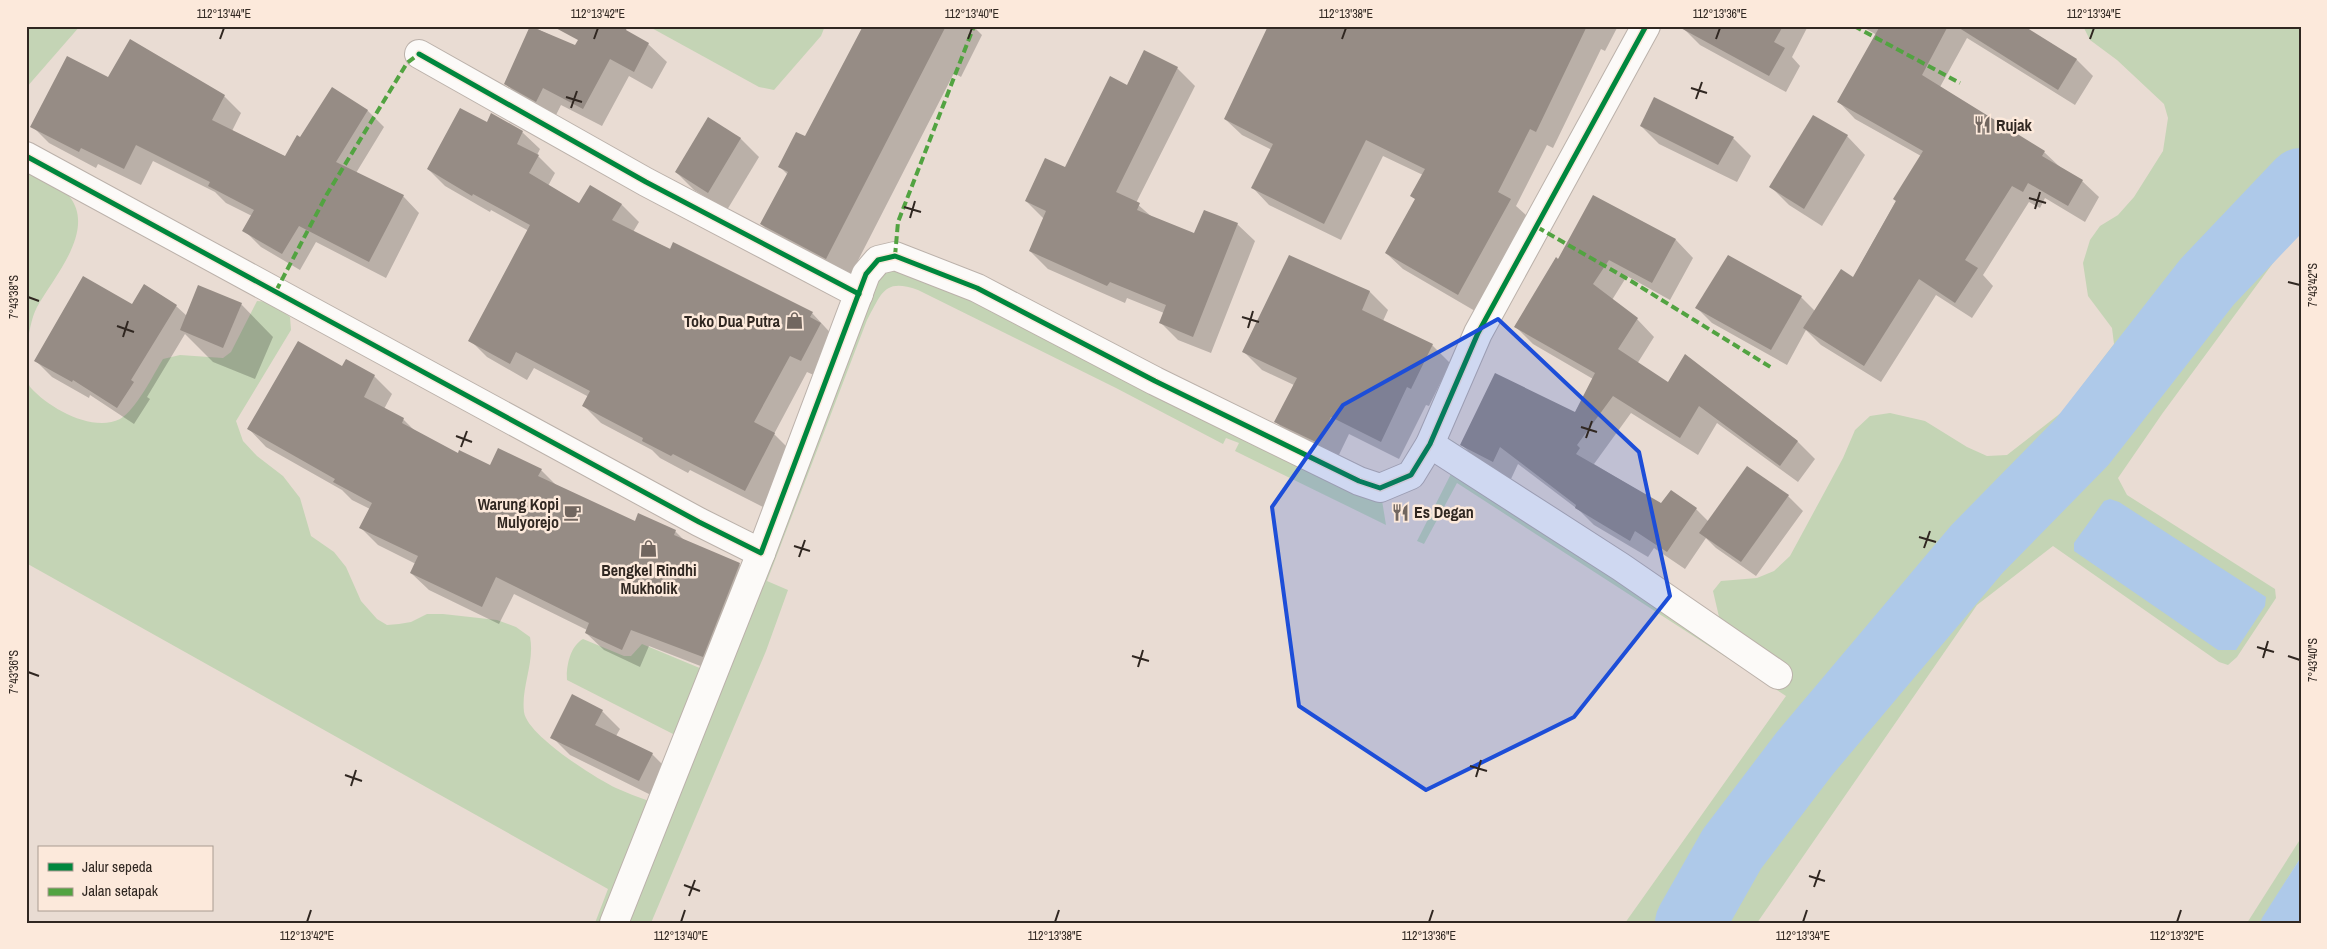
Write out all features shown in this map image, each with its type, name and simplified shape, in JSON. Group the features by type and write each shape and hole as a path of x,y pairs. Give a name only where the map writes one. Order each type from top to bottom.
{"street":[{"path":"614,923 761,553 866,274 878,260 895,256 977,288 1155,381 1359,481 1380,488 1411,475 1430,444 1478,333 1646,26"},
{"path":"419,54 646,182 859,294"},
{"path":"26,156 699,522 761,553"},
{"path":"1430,444 1622,567 1778,675"}],"highlighted area":[{"path":"1498,319 1639,452 1670,596 1574,717 1426,790 1299,706 1272,507 1343,405"}],"green space":[{"path":"26,26 80,26 26,88"},
{"path":"648,26 825,26 821,36 774,90 759,87"},
{"path":"2083,26 2301,26 2301,225 2162,414 2118,478 2127,495 2275,589 2276,598 2237,657 2228,665 2219,662 2053,546 1977,605 1757,923 1625,923 1786,696 1457,483 1424,544 1417,541 1457,462 1436,430 1661,577 1720,621 1713,591 1721,581 1757,578 1774,571 1790,556 1843,458 1855,430 1870,416 1890,413 1925,421 1967,447 1987,456 2007,455 2062,412 2114,344 2112,328 2088,296 2083,263 2090,240 2100,226 2118,215 2134,197 2163,151 2168,118 2164,104 2117,60 2090,40"},
{"path":"26,171 55,185 69,196 76,209 78,224 70,253 35,311 26,348"},
{"path":"895,256 1380,488 1386,525 1235,451 1239,443 1226,438 1223,444 1116,388 918,290 898,286 885,290 867,320 767,581 788,590 766,651 651,923 595,923 608,889 26,563 26,374 31,388 39,396 60,410 85,421 109,423 120,419 132,408 144,392 163,359 180,355 223,358 231,352 257,301 270,302 290,317 291,330 236,421 243,441 257,456 283,476 300,498 311,536 334,552 346,567 361,601 377,619 387,625 411,622 427,614 443,614 497,620 516,627 530,637 531,656 524,693 524,712 528,721 549,744 578,766 616,788 649,801 675,735 567,680 568,663 572,652 583,639 624,656 631,656 642,644 702,669 855,306"},
{"path":"2301,838 2301,857 2260,923 2247,923"}],"water":[{"path":"2110,499 2119,502 2266,597 2265,606 2236,650 2218,650 2074,551 2074,543 2104,501"},
{"path":"2301,857 2301,923 2260,923 2262,918"}],"building":[{"path":"530,26 575,45 578,40 552,26 628,26 626,30 649,43 634,72 610,59 583,109 543,88 536,102 504,84"},
{"path":"863,26 946,26 826,259 760,224 788,172 778,167 796,132 805,136"},
{"path":"1268,26 1587,26 1536,132 1530,129 1498,192 1511,199 1458,295 1385,253 1415,199 1410,196 1425,169 1366,140 1324,224 1251,188 1273,144 1224,119"},
{"path":"1677,26 1783,26 1774,42 1785,48 1769,76"},
{"path":"1880,26 1948,26 1922,75 2045,151 2042,156 2083,180 2068,206 2028,183 2023,192 2012,186 1965,260 1978,268 1955,303 1919,279 1864,366 1803,328 1841,269 1853,277 1896,201 1893,199 1923,151 1837,102"},
{"path":"1956,26 2024,26 2077,59 2058,90"},
{"path":"130,39 225,95 212,120 285,156 297,135 300,137 332,87 368,110 336,162 404,195 369,262 299,226 282,254 242,231 254,210 208,186 210,182 136,145 124,169 81,148 79,152 30,127 67,56 108,77"},
{"path":"1144,50 1178,67 1116,192 1140,203 1137,210 1194,233 1204,210 1238,223 1193,337 1159,323 1166,305 1110,282 1107,286 1029,251 1046,211 1025,201 1045,158 1065,167 1110,76 1127,85"},
{"path":"1654,97 1734,137 1718,165 1640,126"},
{"path":"460,108 487,122 491,113 523,131 517,144 539,155 529,173 579,203 590,185 622,204 612,220 670,249 673,242 813,312 810,317 821,323 801,361 790,356 754,422 775,433 745,491 673,454 671,456 642,441 643,438 582,406 590,391 516,352 510,364 468,341 530,225 473,194 472,196 427,169"},
{"path":"1813,115 1848,135 1804,209 1769,187"},
{"path":"708,117 741,138 708,193 675,172"},
{"path":"1593,195 1676,239 1652,283 1609,260 1593,284 1638,318 1618,349 1668,382 1685,354 1798,441 1780,466 1699,406 1680,438 1613,396 1577,445 1580,448 1576,454 1661,503 1671,490 1697,508 1667,552 1635,531 1630,541 1575,508 1576,505 1500,447 1493,462 1460,445 1495,373 1575,412 1595,373 1514,327 1556,257 1558,259"},
{"path":"1289,255 1370,291 1362,310 1433,344 1411,389 1407,387 1381,442 1331,417 1318,443 1274,422 1297,378 1242,352"},
{"path":"1728,255 1802,296 1771,350 1695,308"},
{"path":"83,276 132,304 144,284 177,305 131,380 134,382 117,408 73,380 72,382 34,361"},
{"path":"198,285 242,303 223,348 180,330"},
{"path":"298,341 342,366 346,359 375,375 364,397 404,418 402,423 458,453 459,450 490,465 498,448 542,469 538,476 635,521 638,513 676,530 674,535 740,563 703,657 631,630 622,650 585,633 589,623 496,577 482,607 410,573 418,556 359,528 372,503 333,482 335,479 247,429"},
{"path":"1747,466 1789,495 1741,562 1699,533"},
{"path":"572,694 603,710 595,725 653,753 639,781 550,738"}],"waterway":[{"path":"1690,923 1732,849 1805,753 1977,549 2082,442 2207,282 2301,183"}],"marked path":[{"path":"895,256 898,222 974,26"},
{"path":"1854,26 1960,83"},
{"path":"276,291 327,194 407,63 419,54 422,56"},
{"path":"1537,227 1631,281 1772,368"}],"cycle path":[{"path":"26,156 699,522 761,553 866,274 878,260 895,256 977,288 1155,381 1359,481 1380,488 1411,475 1430,444 1478,333 1646,26"},
{"path":"419,54 646,182 859,294"}],"place":[{"name":"Rujak","path":"1982,125"},
{"name":"Toko Dua Putra","path":"794,321"},
{"name":"Es Degan","path":"1400,512"},
{"name":"Warung Kopi Mulyorejo","path":"573,513"},
{"name":"Bengkel Rindhi Mukholik","path":"649,548"}]}
